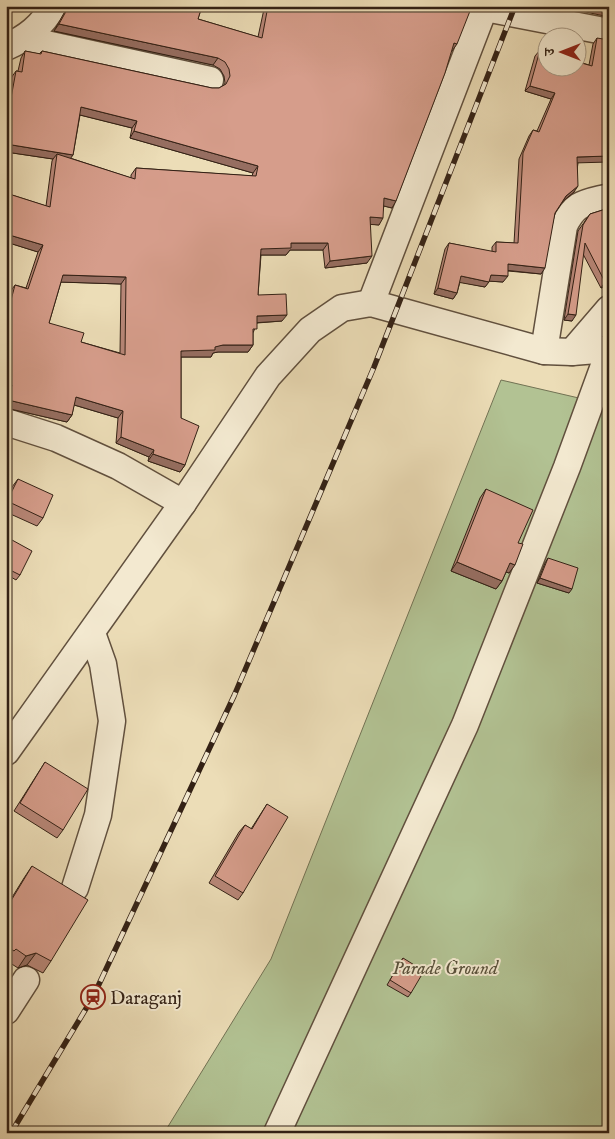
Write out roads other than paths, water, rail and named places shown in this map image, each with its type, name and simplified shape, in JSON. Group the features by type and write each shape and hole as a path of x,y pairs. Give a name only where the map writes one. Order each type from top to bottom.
{"street":[{"path":"15,43 45,20 53,6"},
{"path":"371,303 485,7 609,32"},
{"path":"15,43 210,80"},
{"path":"544,351 564,226 570,212 579,206 609,198"},
{"path":"6,752 183,503 268,376 310,330 342,308 371,303 544,351 609,351 567,467 465,725 277,1133"},
{"path":"572,352 609,309"},
{"path":"6,422 56,438 118,466 183,503"},
{"path":"76,888 98,815 112,721 102,664 92,633"},
{"path":"6,1011 26,980"}],"railway":[{"path":"11,1133 93,997 234,696 374,367 515,6"}],"place":[{"name":"Daraganj","path":"93,997"}],"park label":[{"name":"Parade Ground","path":"445,967"}]}
